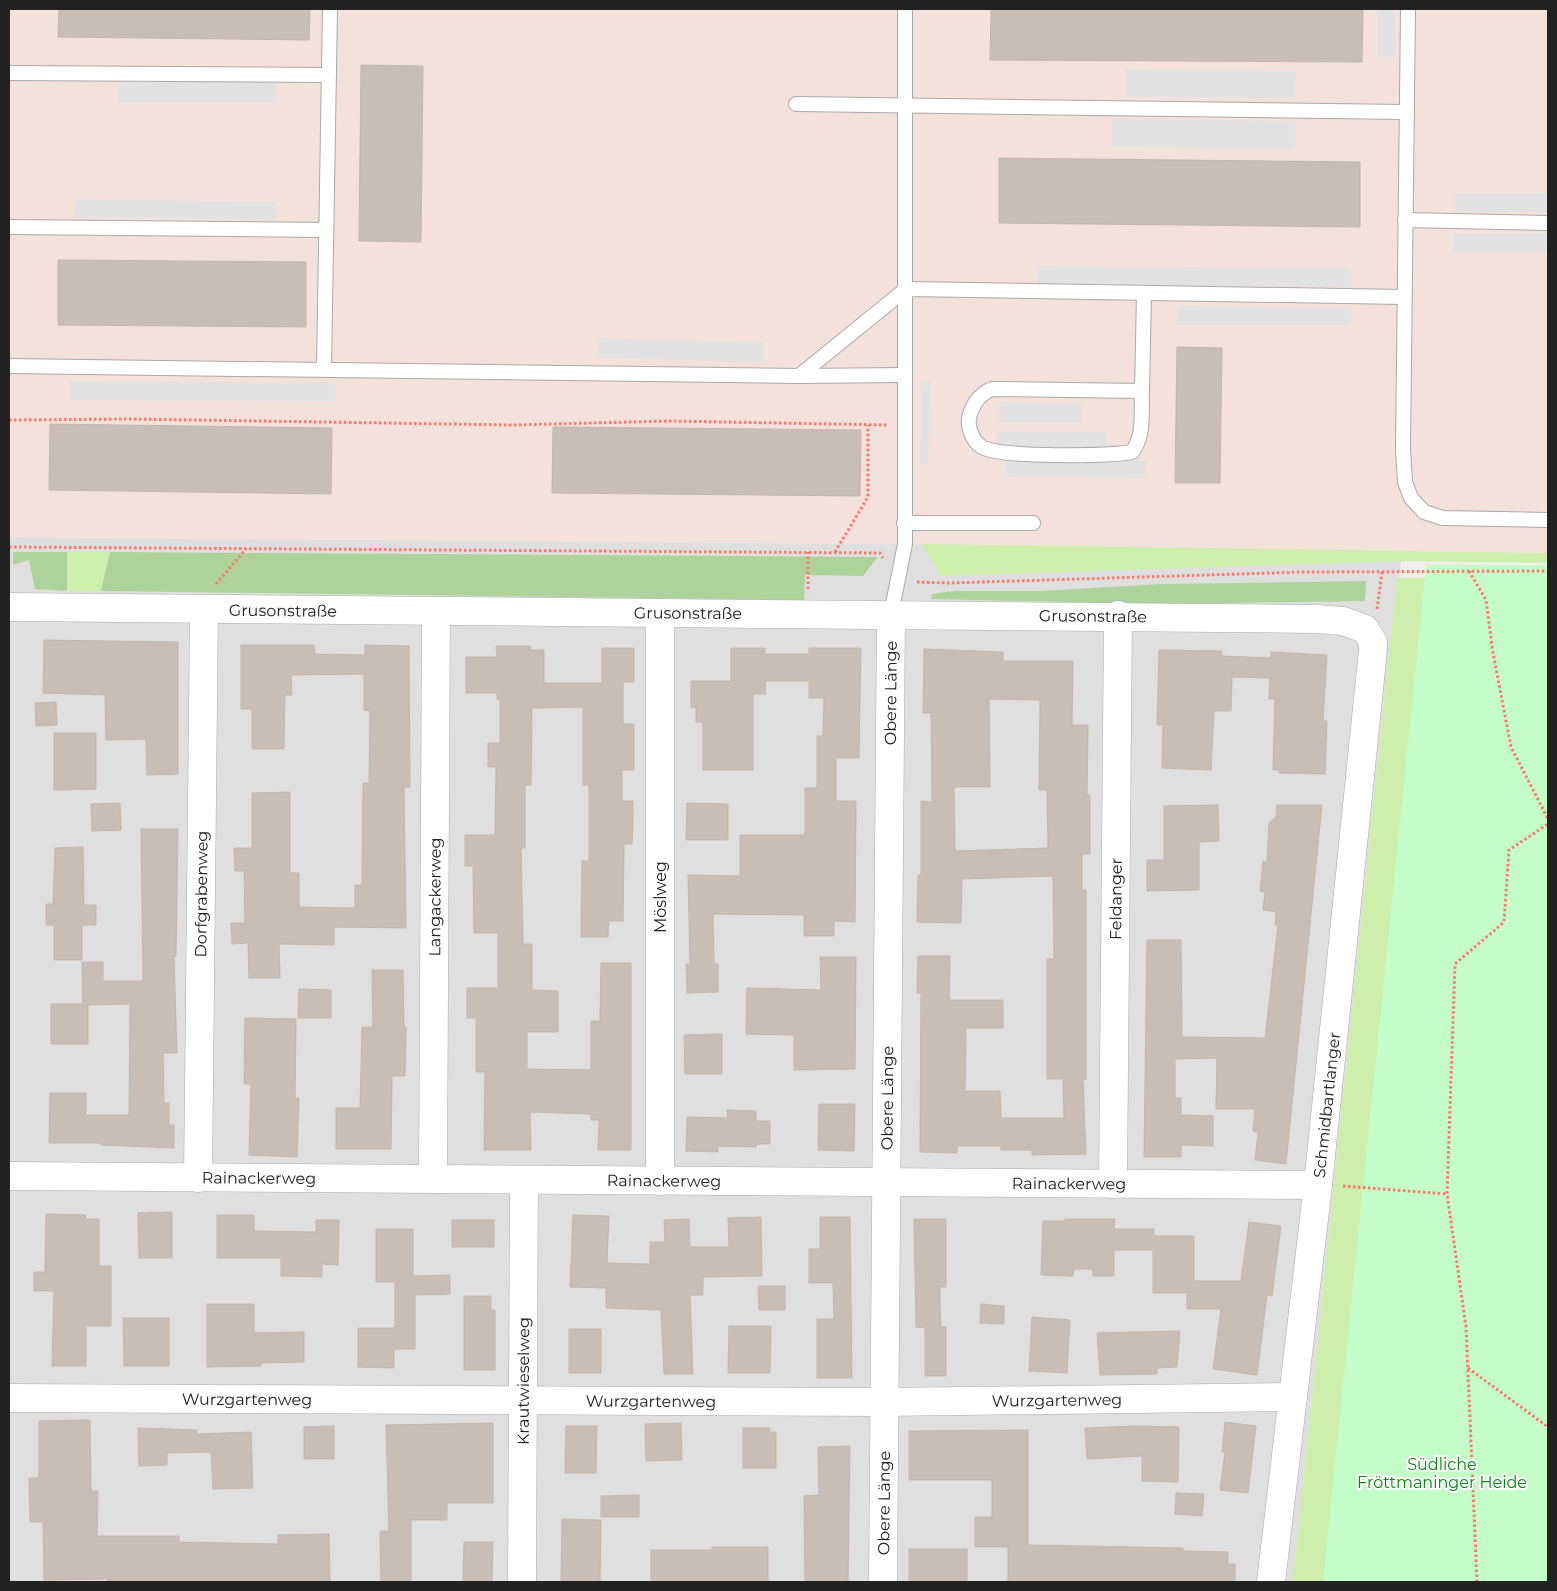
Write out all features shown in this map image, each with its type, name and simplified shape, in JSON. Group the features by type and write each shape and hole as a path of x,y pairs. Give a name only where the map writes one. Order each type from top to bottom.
{"street":[{"name":"Grusonstraße","path":"9,607 436,613 1118,615 1316,619 1343,621 1365,628"},
{"name":"Dorfgrabenweg","path":"198,1178 204,610"},
{"name":"Langackerweg","path":"433,1179 436,613"},
{"name":"Möslweg","path":"660,613 660,1181"},
{"name":"Obere Länge","path":"883,1582 892,614"},
{"name":"Feldanger","path":"1113,1184 1118,615"},
{"name":"Schmidbartlanger","path":"1271,1582 1318,1185 1374,650 1365,628"},
{"name":"Rainackerweg","path":"9,1176 886,1184 1318,1185"},
{"name":"Krautwieselweg","path":"522,1582 524,1180"},
{"name":"Wurzgartenweg","path":"9,1398 884,1402 1294,1397"}],"lane":[{"path":"324,368 330,9"},
{"path":"892,614 904,544 906,289 905,9"},
{"path":"1408,9 1403,449 1405,482 1411,498 1424,512 1442,518 1548,520"},
{"path":"9,74 329,75"},
{"path":"796,104 1406,112"},
{"path":"1405,220 1548,223"},
{"path":"9,227 326,230"},
{"path":"799,376 906,289 1404,297"},
{"path":"1142,391 992,389 983,392 977,399 968,420 975,440 982,447 1010,454 1132,452 1137,445 1141,433 1142,391 1144,293"},
{"path":"9,366 324,368 799,376 905,375"},
{"path":"904,523 1033,523"}],"path":[{"path":"9,420 129,418 514,425 670,421 905,426"},
{"path":"835,552 868,497 868,425"},
{"path":"9,547 880,553 898,581 949,583 1303,572 1548,571"},
{"path":"204,610 206,595 247,549"},
{"path":"808,552 808,614"},
{"path":"1469,571 1486,600 1493,653 1511,747 1548,819"},
{"path":"1477,1582 1466,1327 1447,1194 1455,964 1504,922 1509,850 1548,824"},
{"path":"1318,1185 1447,1194"},
{"path":"1468,1368 1548,1427"}],"shaded area":[{"path":"9,9 1548,9 1548,553 905,544 9,537"},
{"path":"1378,9 1395,9 1395,57 1378,57"},
{"path":"1126,69 1296,71 1295,98 1126,97"},
{"path":"119,82 276,82 276,103 118,103"},
{"path":"1112,119 1295,121 1295,149 1112,147"},
{"path":"1455,193 1548,193 1548,212 1455,212"},
{"path":"75,199 276,202 276,220 74,217"},
{"path":"1454,233 1548,233 1548,252 1454,252"},
{"path":"1038,266 1351,268 1351,287 1038,285"},
{"path":"1177,306 1351,307 1351,325 1176,325"},
{"path":"598,338 763,342 763,362 598,358"},
{"path":"70,381 335,383 335,401 70,400"},
{"path":"921,381 930,381 928,465 920,465"},
{"path":"1000,402 1081,403 1082,423 999,423"},
{"path":"997,431 1106,432 1106,447 997,447"},
{"path":"1005,459 1146,460 1146,478 1006,477"},
{"path":"9,537 905,544 1402,551 1293,1582 9,1582"}],"green space":[{"path":"922,544 1548,553 1548,563 1408,561 941,576"},
{"path":"13,552 67,552 67,591 35,589 29,560 13,565"},
{"path":"67,552 110,552 101,591 67,591"},
{"path":"110,552 878,557 863,576 805,575 804,600 101,591"},
{"name":"Südliche Fröttmaninger Heide","path":"1426,565 1548,565 1548,1582 1323,1582"},
{"name":"Südliche Fröttmaninger Heide","path":"1397,578 1548,578 1548,1582 1293,1582"},
{"path":"1366,581 1365,601 1160,604 931,599 932,594 955,591 1041,591 1161,584"}],"building":[{"path":"59,9 310,9 309,40 58,37"},
{"path":"991,9 1363,9 1362,62 990,60"},
{"path":"361,65 423,66 421,242 359,241"},
{"path":"999,158 1360,162 1360,227 999,223"},
{"path":"58,260 306,262 306,327 58,325"},
{"path":"1177,347 1222,348 1220,483 1175,483"},
{"path":"50,424 332,428 331,494 49,490"},
{"path":"553,427 861,430 860,496 552,493"},
{"path":"44,640 178,642 178,774 147,775 146,739 106,740 105,695 43,693"},
{"path":"241,645 314,645 315,654 365,655 365,645 409,646 410,787 404,787 406,928 334,927 334,945 279,944 280,978 249,978 248,943 232,944 231,923 245,923 244,871 235,871 234,848 252,848 252,793 290,792 290,873 299,873 299,907 355,908 355,885 362,885 363,783 369,783 370,711 364,710 364,674 291,675 292,695 285,695 284,749 252,749 252,709 241,709"},
{"path":"496,646 531,646 530,650 544,650 544,683 602,683 602,648 634,648 634,682 623,682 623,724 634,724 634,770 622,770 622,801 633,801 632,844 624,844 623,921 609,921 608,937 581,937 582,861 589,861 589,785 583,785 583,707 532,708 531,785 525,785 525,848 521,848 523,944 532,944 532,990 558,991 558,1032 527,1032 527,1069 591,1070 591,1021 600,1021 601,963 631,963 631,1150 598,1150 599,1120 591,1120 591,1114 530,1112 531,1150 484,1150 485,1072 476,1072 476,1018 467,1018 467,988 498,988 498,933 474,933 473,866 465,866 465,835 495,835 496,767 488,767 488,743 500,743 500,699 497,699 497,693 466,693 466,657 497,657"},
{"path":"731,648 765,648 765,654 809,654 809,648 861,648 859,758 836,758 836,801 856,801 855,922 834,921 834,936 804,936 804,915 713,914 714,964 718,964 718,992 687,993 686,964 690,964 688,875 740,876 740,835 805,835 805,788 817,788 817,736 823,736 824,698 809,698 809,681 765,681 766,694 753,694 753,770 703,770 703,722 696,722 696,707 691,708 691,681 731,681"},
{"path":"924,649 1003,652 1003,661 1073,661 1072,725 1088,725 1087,795 1090,795 1090,854 1082,854 1082,890 1086,890 1086,1079 1083,1079 1086,1154 1032,1155 1032,1150 1001,1150 1001,1146 957,1146 957,1153 920,1152 921,993 917,993 918,956 950,956 949,1000 1003,1000 1003,1028 966,1028 965,1091 1000,1091 1001,1118 1064,1118 1063,1079 1047,1079 1047,959 1054,959 1053,876 962,879 961,923 917,922 918,875 921,875 921,801 932,802 931,713 923,713","holes":["989,699 1040,700 1039,790 1047,790 1048,848 955,851 954,787 990,787"]},
{"path":"1159,650 1222,651 1222,656 1271,658 1271,652 1327,655 1323,721 1327,721 1325,774 1279,773 1279,770 1273,770 1275,699 1269,699 1270,678 1232,677 1231,711 1214,711 1211,770 1162,768 1163,725 1157,725"},
{"path":"56,702 57,725 36,726 35,703"},
{"path":"54,733 96,733 96,789 54,790"},
{"path":"120,803 121,830 92,831 91,804"},
{"path":"687,803 728,804 728,840 686,840"},
{"path":"1218,805 1219,841 1199,842 1199,890 1147,891 1147,860 1164,860 1164,806"},
{"path":"1277,805 1322,805 1286,1164 1255,1160 1258,1132 1253,1131 1255,1109 1216,1109 1217,1058 1175,1059 1175,1098 1181,1098 1181,1115 1213,1116 1213,1146 1181,1145 1181,1157 1144,1157 1147,940 1181,940 1182,1037 1265,1038 1278,925 1275,925 1276,912 1263,910 1265,892 1260,891 1263,861 1267,862 1269,823 1276,817"},
{"path":"141,829 178,829 176,956 174,956 177,1053 163,1053 164,1103 169,1103 169,1125 174,1125 174,1148 101,1145 101,1143 49,1143 50,1093 86,1093 86,1115 129,1115 130,1004 88,1005 88,1044 51,1044 51,1004 83,1004 82,962 103,962 103,981 143,981"},
{"path":"83,847 84,905 96,905 96,925 82,925 82,960 54,960 54,925 46,925 46,904 53,904 55,848"},
{"path":"820,957 856,957 855,1069 794,1070 794,1035 746,1034 747,988 821,990"},
{"path":"372,970 403,970 404,1027 406,1027 405,1076 392,1076 391,1149 336,1149 336,1108 360,1108 362,1027 373,1027"},
{"path":"299,989 331,990 331,1018 298,1018"},
{"path":"245,1018 296,1019 295,1098 299,1098 297,1157 249,1155 251,1084 244,1084"},
{"path":"722,1034 722,1074 685,1074 684,1035"},
{"path":"819,1104 855,1104 854,1151 818,1150"},
{"path":"727,1110 756,1111 756,1121 770,1121 770,1144 756,1144 756,1147 718,1146 718,1152 686,1151 687,1117 728,1118"},
{"path":"172,1212 172,1258 139,1258 138,1213"},
{"path":"46,1214 86,1215 86,1219 99,1219 99,1266 111,1266 111,1326 86,1326 86,1366 52,1366 54,1291 34,1291 34,1272 45,1272"},
{"path":"217,1215 254,1215 254,1231 316,1232 316,1220 339,1220 338,1265 322,1264 322,1277 281,1276 281,1258 217,1258"},
{"path":"573,1215 609,1216 607,1263 650,1264 650,1242 665,1242 664,1220 689,1219 690,1247 729,1247 728,1218 761,1217 762,1276 703,1277 703,1295 690,1295 693,1374 664,1374 661,1310 606,1308 606,1288 570,1287"},
{"path":"820,1217 850,1217 852,1378 817,1378 817,1319 834,1319 833,1283 809,1283 809,1249 820,1249"},
{"path":"914,1219 946,1219 946,1287 940,1287 940,1305 941,1327 946,1327 946,1376 925,1376 925,1328 916,1327"},
{"path":"1065,1219 1115,1219 1114,1229 1154,1229 1154,1236 1194,1236 1194,1281 1241,1281 1249,1222 1281,1226 1272,1296 1267,1295 1257,1375 1213,1369 1221,1309 1187,1309 1187,1293 1153,1293 1153,1250 1114,1250 1114,1276 1093,1276 1093,1269 1074,1269 1073,1276 1041,1275 1043,1221 1065,1221"},
{"path":"452,1220 494,1220 494,1247 452,1247"},
{"path":"376,1229 413,1229 413,1276 450,1275 450,1294 415,1295 415,1349 394,1349 394,1368 358,1367 358,1328 395,1328 395,1282 376,1282"},
{"path":"758,1286 785,1286 785,1310 759,1310"},
{"path":"464,1296 491,1296 491,1310 495,1310 495,1370 464,1370"},
{"path":"207,1304 254,1304 254,1333 304,1332 304,1362 261,1363 261,1366 207,1367"},
{"path":"981,1304 1004,1306 1004,1324 980,1323"},
{"path":"1032,1317 1070,1320 1067,1373 1029,1371"},
{"path":"123,1318 169,1318 169,1366 124,1366"},
{"path":"729,1326 771,1326 770,1373 728,1373"},
{"path":"569,1329 601,1329 601,1373 569,1373"},
{"path":"1180,1331 1177,1367 1157,1368 1157,1374 1100,1375 1097,1333"},
{"path":"90,1420 91,1491 98,1491 97,1536 179,1536 179,1542 278,1544 278,1535 329,1534 330,1582 107,1582 107,1579 44,1580 43,1522 30,1522 29,1478 39,1478 39,1421"},
{"path":"1225,1422 1256,1426 1248,1493 1220,1490 1225,1452 1222,1452"},
{"path":"493,1423 493,1503 447,1503 447,1520 411,1520 411,1581 381,1582 380,1531 389,1531 386,1425"},
{"path":"681,1423 682,1460 646,1461 645,1424"},
{"path":"334,1426 334,1459 304,1459 304,1427"},
{"path":"566,1426 597,1426 596,1473 565,1473"},
{"path":"1179,1427 1178,1482 1142,1481 1142,1456 1087,1459 1085,1428"},
{"path":"138,1428 197,1430 197,1434 251,1432 253,1488 213,1489 211,1452 167,1453 167,1465 139,1466"},
{"path":"743,1428 770,1428 769,1432 776,1432 776,1468 743,1468"},
{"path":"1028,1430 1028,1545 1183,1548 1183,1551 1228,1552 1228,1564 1235,1564 1235,1582 1008,1582 1008,1547 975,1547 975,1517 992,1517 992,1480 909,1480 909,1431"},
{"path":"850,1446 848,1582 805,1582 804,1496 819,1495 818,1447"},
{"path":"1176,1493 1204,1494 1202,1516 1175,1514"},
{"path":"639,1495 639,1517 601,1517 601,1496"},
{"path":"562,1519 601,1520 600,1582 561,1582"},
{"path":"464,1542 493,1542 492,1581 463,1581"},
{"path":"712,1547 768,1547 768,1582 651,1582 651,1550 712,1550"},
{"path":"909,1549 967,1549 967,1582 909,1582"}]}
